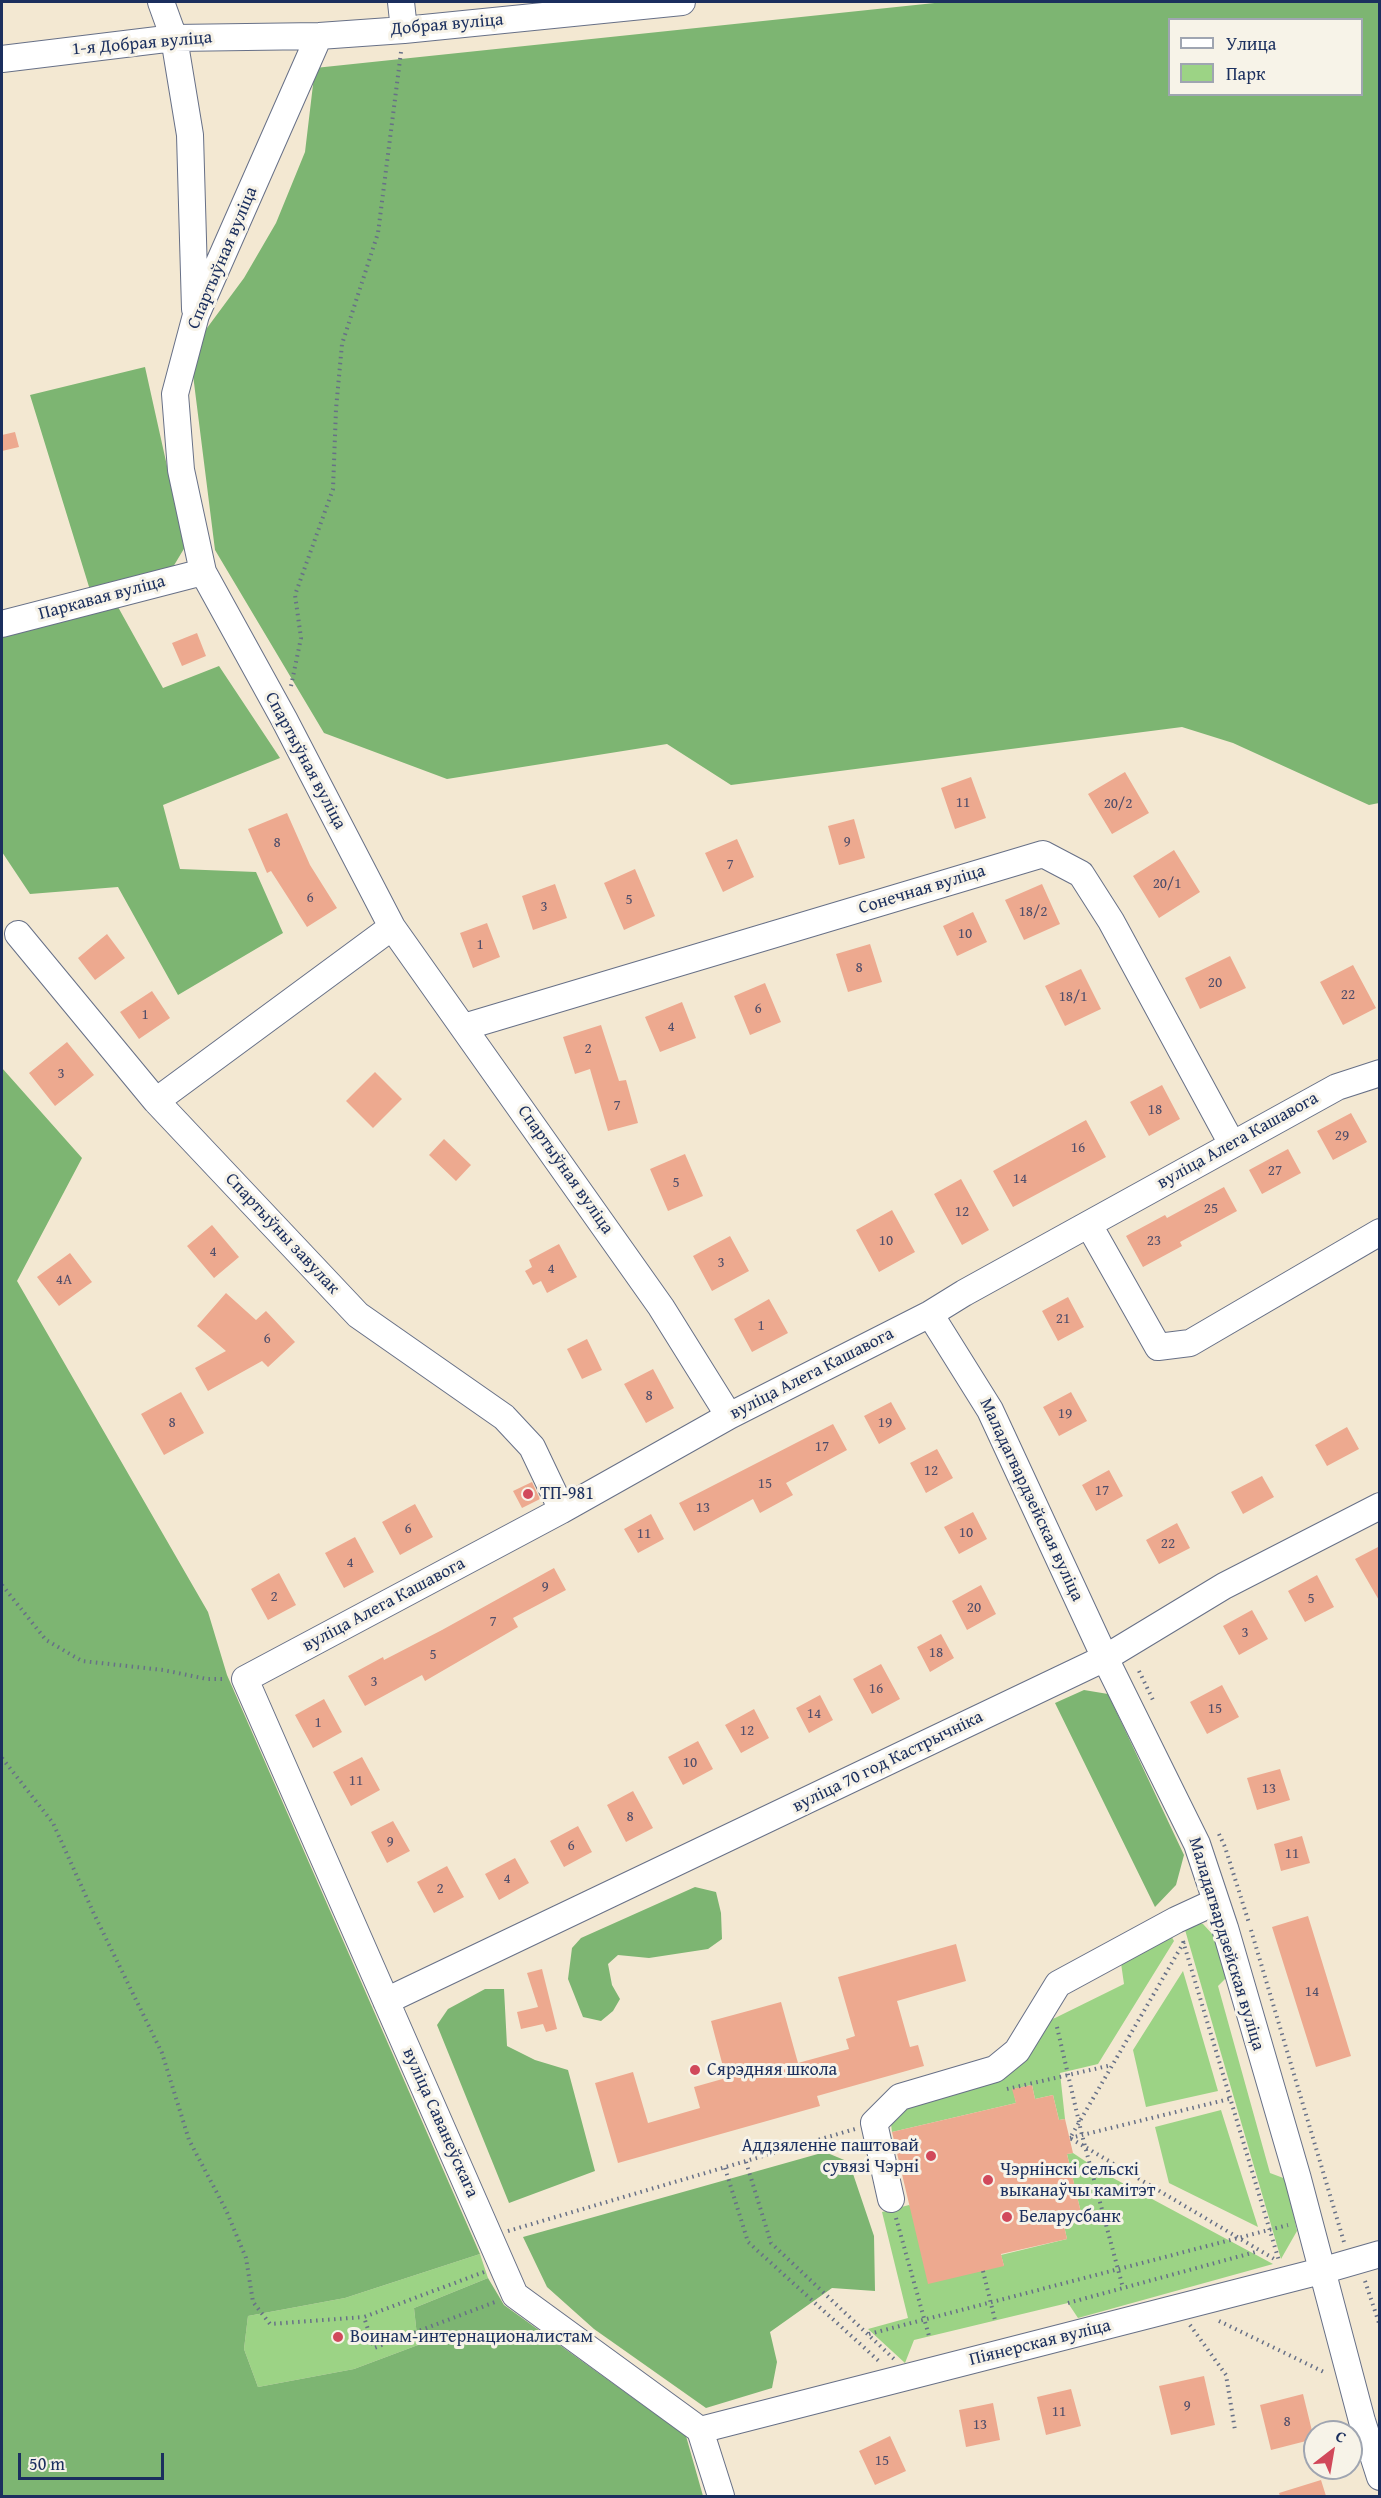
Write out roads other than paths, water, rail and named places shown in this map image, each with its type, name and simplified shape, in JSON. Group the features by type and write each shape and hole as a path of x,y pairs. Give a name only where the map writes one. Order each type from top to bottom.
{"street":[{"path":"161,2 174,38 190,135 196,315"},
{"path":"401,2 405,30"},
{"name":"Добрая вуліца","path":"320,36 405,30 682,2"},
{"name":"1-я Добрая вуліца","path":"2,59 174,38 320,36"},
{"name":"Спартыўная вуліца","path":"320,36 196,315 175,394 181,470 204,572 284,719 392,927 661,1307 729,1416"},
{"name":"Паркавая вуліца","path":"2,624 204,572"},
{"name":"Сонечная вуліца","path":"464,1028 1043,854 1082,874 1111,921 1232,1144"},
{"path":"156,1101 392,927"},
{"name":"Спартыўны завулак","path":"18,934 156,1101 358,1315 504,1417 532,1447 562,1510"},
{"name":"вуліца Алега Кашавога","path":"245,1679 562,1510 729,1416 930,1314 1337,1086 1380,1072"},
{"path":"1089,1225 1158,1347 1190,1343 1380,1232"},
{"name":"Маладагвардзейская вуліца","path":"930,1314 990,1410 1105,1658 1197,1844 1225,1928 1308,2219 1362,2421 1380,2477"},
{"name":"вуліца 70 год Кастрычніка","path":"387,2001 1105,1658 1224,1586 1380,1506"},
{"name":"вуліца Саванеўскага","path":"245,1679 515,2295 700,2430"},
{"path":"891,2199 874,2123 900,2097 995,2069 1017,2051 1058,1984 1176,1920 1215,1902"},
{"name":"Піянерская вуліца","path":"700,2430 904,2372 1321,2271 1380,2254"},
{"path":"700,2430 721,2496"}],"place":[{"name":"ТП-981","path":"528,1494"},
{"name":"Сярэдняя школа","path":"695,2070"},
{"name":"Аддзяленне паштовай сувязі Чэрні","path":"931,2156"},
{"name":"Чэрнінскі сельскі выканаўчы камітэт","path":"988,2180"},
{"name":"Беларусбанк","path":"1007,2217"},
{"name":"Воинам-интернационалистам","path":"338,2337"}]}
